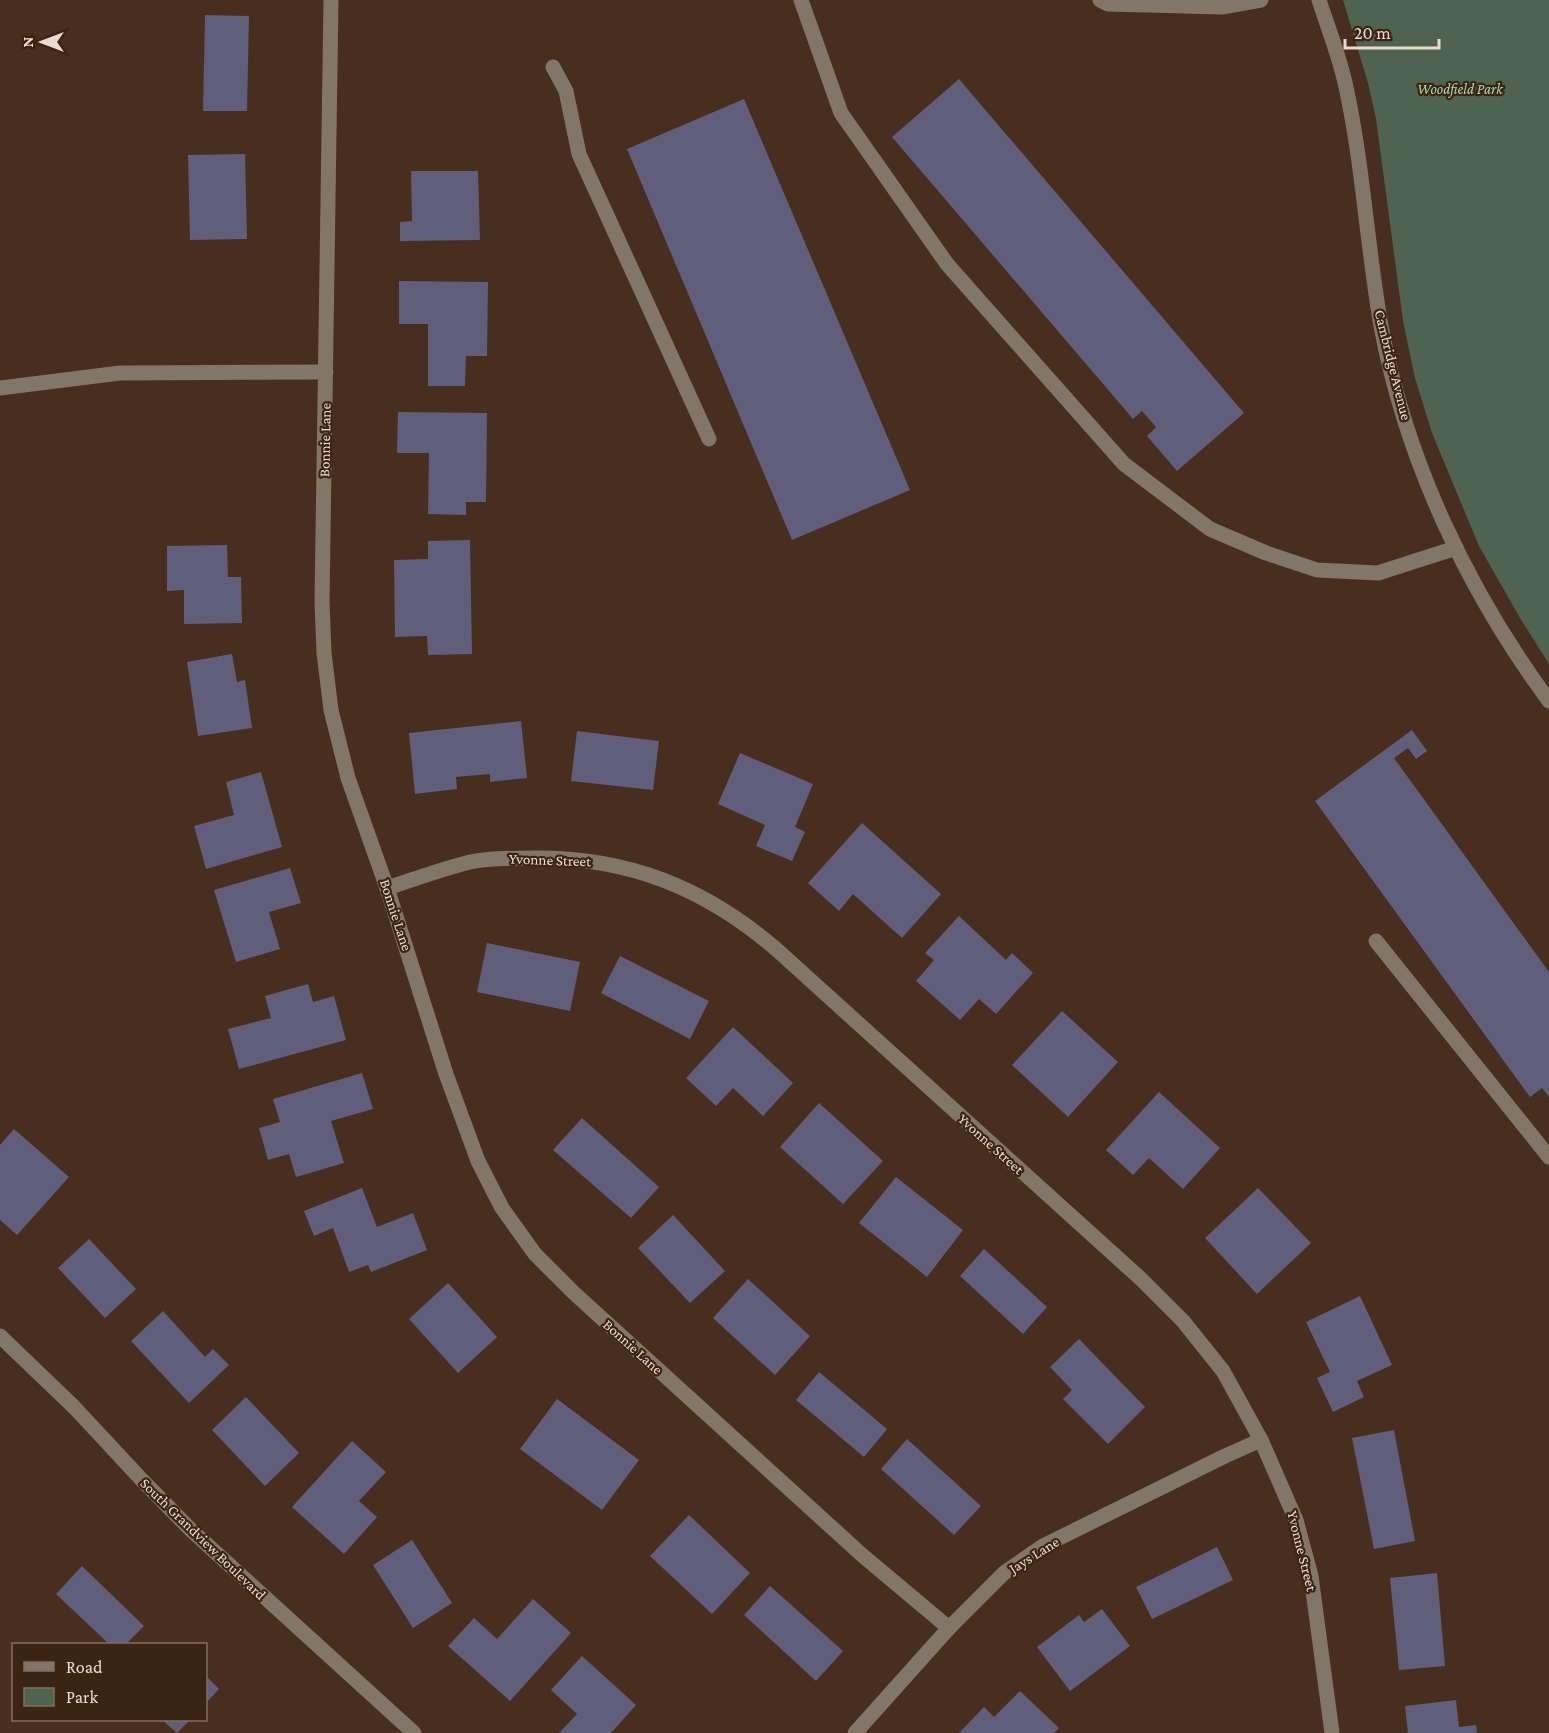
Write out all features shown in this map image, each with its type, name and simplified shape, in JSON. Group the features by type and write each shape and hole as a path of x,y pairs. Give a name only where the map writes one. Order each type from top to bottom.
{"street":[{"name":"Bonnie Lane","path":"331,0 322,602 324,653 332,710 348,778 387,888 446,1074 478,1161 502,1208 535,1254 574,1293 853,1547 949,1628"},
{"path":"801,0 841,113 948,264 1124,464 1210,529 1266,553 1317,570 1378,573 1455,548"},
{"path":"1100,0 1108,4 1222,7 1261,0"},
{"name":"Cambridge Avenue","path":"1318,0 1346,84 1382,328 1395,387 1411,437 1455,548 1517,657 1549,701"},
{"path":"553,67 566,91 579,154 709,440"},
{"path":"0,388 120,373 326,372"},
{"name":"Yvonne Street","path":"387,888 470,862 500,858 568,858 602,862 657,876 715,904 740,920 776,949 1142,1280 1183,1321 1223,1371 1261,1440 1296,1520 1311,1576 1332,1733"},
{"path":"1376,941 1549,1157"},
{"name":"South Grandview Boulevard","path":"0,1336 74,1407 191,1530 414,1733"},
{"name":"Jays Lane","path":"855,1733 949,1628 1004,1573 1043,1546 1261,1440"}],"green space":[{"name":"Woodfield Park","path":"1343,0 1549,0 1549,664 1479,546 1432,433 1415,378 1403,321 1376,119 1368,83"}],"building":[{"path":"205,15 249,16 247,111 203,111"},
{"path":"959,79 1244,413 1177,471 1147,436 1156,427 1142,411 1133,419 892,137"},
{"path":"744,99 910,490 792,540 627,149"},
{"path":"245,154 247,239 190,240 188,155"},
{"path":"411,171 478,171 480,240 400,241 400,222 412,221"},
{"path":"399,281 488,282 487,356 466,356 465,386 428,386 428,324 399,324"},
{"path":"398,412 487,413 486,502 466,502 466,515 428,514 429,453 397,453"},
{"path":"470,540 472,654 428,655 427,636 395,637 394,560 428,559 428,541"},
{"path":"227,545 228,577 241,577 242,623 184,624 184,590 167,591 167,546"},
{"path":"232,654 237,682 245,680 252,728 198,736 187,662"},
{"path":"521,721 527,778 490,782 490,774 456,777 457,789 415,794 409,733"},
{"path":"1412,730 1427,751 1416,759 1408,748 1394,758 1549,972 1549,1097 1542,1088 1530,1097 1315,801"},
{"path":"577,731 659,741 653,790 571,781"},
{"path":"740,753 813,784 795,827 805,832 792,861 756,846 765,825 718,804"},
{"path":"261,772 282,847 206,869 194,826 234,815 226,782"},
{"path":"862,823 941,894 902,938 853,894 839,911 808,883"},
{"path":"290,868 301,903 269,912 280,949 236,962 214,890"},
{"path":"959,916 1006,960 1012,953 1033,973 996,1014 979,999 960,1020 916,981 934,960 925,953"},
{"path":"487,943 580,962 570,1011 477,992"},
{"path":"620,956 709,1001 690,1039 601,993"},
{"path":"308,984 313,1002 334,996 346,1040 239,1069 228,1029 271,1018 265,996"},
{"path":"1062,1011 1118,1062 1068,1117 1012,1065"},
{"path":"733,1027 793,1083 763,1116 733,1088 716,1106 686,1078"},
{"path":"362,1073 373,1109 331,1121 344,1163 296,1177 289,1154 268,1160 259,1128 280,1122 273,1099"},
{"path":"1159,1092 1220,1148 1183,1189 1149,1158 1133,1175 1106,1150"},
{"path":"819,1103 883,1161 843,1204 780,1147"},
{"path":"582,1118 659,1187 631,1218 553,1150"},
{"path":"14,1129 69,1177 17,1235 0,1220 0,1145"},
{"path":"896,1177 963,1230 927,1277 859,1223"},
{"path":"362,1188 377,1227 413,1213 427,1250 371,1272 368,1265 349,1272 333,1228 314,1236 304,1211"},
{"path":"1258,1188 1311,1243 1257,1294 1205,1238"},
{"path":"673,1215 725,1271 690,1303 638,1248"},
{"path":"89,1239 136,1289 105,1318 58,1268"},
{"path":"984,1249 1047,1307 1023,1334 960,1276"},
{"path":"748,1279 810,1336 775,1375 713,1318"},
{"path":"448,1283 497,1337 458,1373 409,1319"},
{"path":"1360,1296 1392,1365 1357,1381 1364,1397 1333,1412 1317,1378 1330,1372 1306,1322"},
{"path":"163,1311 205,1357 213,1349 229,1365 189,1403 131,1341"},
{"path":"1079,1339 1145,1407 1108,1444 1063,1399 1072,1390 1050,1367"},
{"path":"819,1372 887,1429 864,1457 796,1400"},
{"path":"246,1397 299,1453 265,1486 212,1430"},
{"path":"557,1399 639,1460 602,1510 520,1449"},
{"path":"1394,1430 1415,1541 1374,1549 1352,1438"},
{"path":"907,1439 981,1506 954,1535 881,1469"},
{"path":"352,1441 386,1472 359,1501 377,1517 344,1554 292,1507"},
{"path":"689,1515 750,1573 712,1614 650,1556"},
{"path":"412,1540 452,1603 413,1628 373,1565"},
{"path":"1217,1547 1233,1580 1152,1619 1136,1587"},
{"path":"82,1566 144,1626 127,1643 108,1643 56,1594"},
{"path":"1437,1573 1445,1666 1399,1670 1390,1578"},
{"path":"770,1586 843,1651 816,1681 744,1615"},
{"path":"533,1599 571,1633 510,1701 448,1646 474,1618 497,1639"},
{"path":"1102,1609 1130,1646 1070,1691 1037,1647 1079,1615 1084,1622"},
{"path":"582,1656 636,1705 611,1733 559,1733 577,1714 551,1690"},
{"path":"207,1677 219,1689 207,1702"},
{"path":"1020,1691 1059,1728 1054,1733 959,1733 984,1707 994,1717"},
{"path":"1456,1700 1459,1727 1476,1725 1477,1733 1408,1733 1405,1706"},
{"path":"163,1721 189,1721 177,1733"}]}
